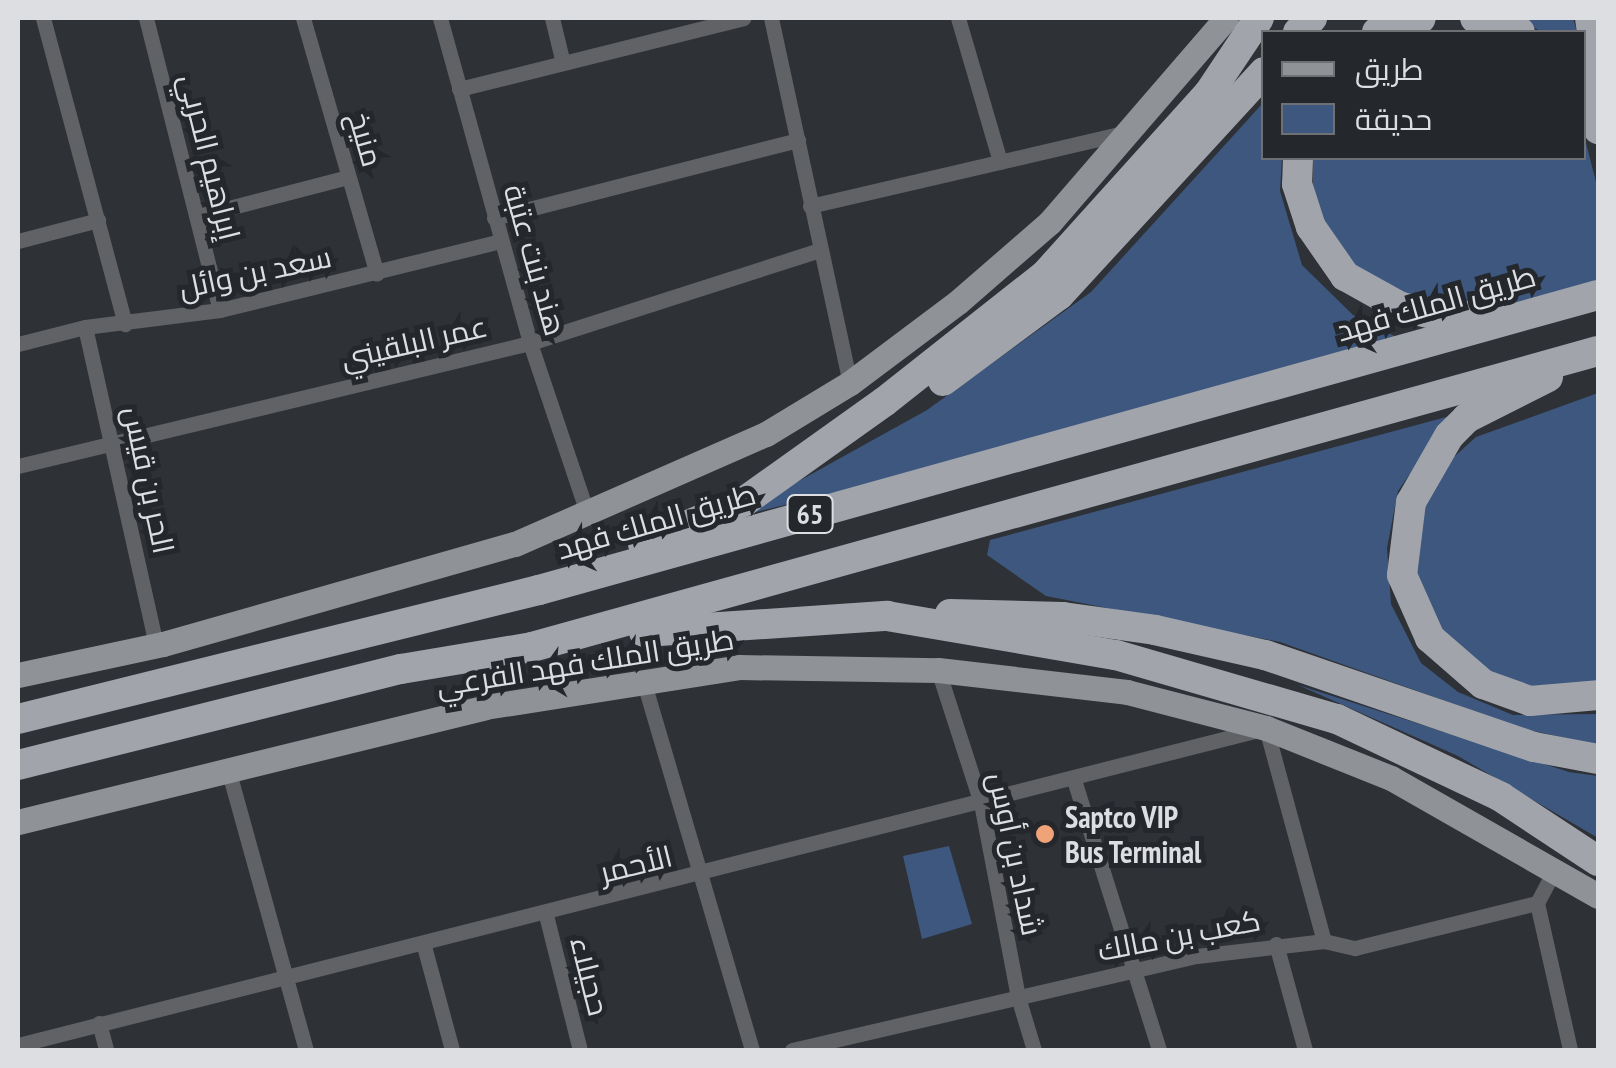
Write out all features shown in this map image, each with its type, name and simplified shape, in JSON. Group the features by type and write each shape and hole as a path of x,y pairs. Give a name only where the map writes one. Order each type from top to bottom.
{"highway":[{"path":"764,488 1045,275 1209,94 1259,18"},
{"path":"1383,30 1422,18"},
{"path":"1475,18 1514,30"},
{"path":"1590,18 1598,73"},
{"path":"538,590 764,488 932,389 1059,295 1261,75"},
{"path":"1586,99 1598,129"},
{"path":"1298,160 1297,184 1326,256 1345,276 1387,300 1460,318 1586,298"},
{"name":"طريق الملك فهد","path":"18,719 538,590 1586,298"},
{"path":"1593,352 1467,418 1449,436 1412,502 1402,575 1430,638 1483,684 1530,701 1598,696"},
{"name":"65","path":"18,765 402,669 532,647 1593,352"},
{"path":"532,647 677,628 995,612 1154,630 1264,655 1534,747 1598,759"},
{"path":"887,616 1116,655 1337,719 1501,797 1598,861"}],"main road":[{"path":"18,675 156,645 515,544 766,434 850,383 958,302 1050,222 1226,18"},
{"name":"طريق الملك فهد الفرعي","path":"18,822 485,708 739,668 938,670 1126,692 1266,728 1391,778 1556,868 1598,896"}],"street":[{"path":"43,18 125,324"},
{"name":"إبراهيم الحربي","path":"146,18 220,310"},
{"name":"منيخ","path":"303,18 377,274"},
{"name":"هند بنت عتبة","path":"440,18 530,343 588,515"},
{"path":"552,18 563,63"},
{"path":"459,90 742,18"},
{"path":"771,18 817,252 850,383"},
{"path":"958,18 1000,162"},
{"path":"810,206 1133,130"},
{"path":"494,218 798,140"},
{"path":"198,216 348,178"},
{"path":"18,241 98,220"},
{"name":"سعد بن وائل","path":"18,344 85,327 220,310 500,241"},
{"name":"عمر البلقيني","path":"18,466 530,343 817,252"},
{"name":"الحر بن قيس","path":"85,327 156,645"},
{"name":"شداد بن أوس","path":"938,670 981,803 1018,997 1034,1050"},
{"path":"644,683 752,1050"},
{"path":"1266,728 1324,941"},
{"name":"الأحمر","path":"18,1046 284,975 424,946 701,876 1266,728"},
{"path":"228,769 306,1050"},
{"path":"1074,780 1158,1050"},
{"path":"1556,868 1537,903 1570,1050"},
{"name":"كعب بن مالك","path":"792,1050 1131,971 1276,944 1324,941 1355,948 1537,903"},
{"name":"حجيلاء","path":"546,915 580,1050"},
{"path":"1276,944 1305,1050"},
{"path":"424,946 452,1050"},
{"path":"98,1024 106,1050"},
{"path":"865,1032 870,1050"}],"green space":[{"path":"1517,18 1573,18 1576,30 1538,30"},
{"path":"1261,105 1261,160 1282,160 1280,191 1302,265 1353,315 1408,343 1347,366 732,518 927,410 1091,292"},
{"path":"1586,143 1598,190 1598,284 1486,313 1391,299 1332,246 1313,196 1313,160 1586,160"},
{"path":"1598,393 1598,689 1559,697 1459,663 1415,589 1415,524 1444,466 1476,437"},
{"path":"1450,416 1398,491 1387,548 1391,604 1421,663 1458,692 1513,715 1598,714 1598,745 1524,729 1280,642 1046,596 987,555 990,540"},
{"path":"1298,685 1569,772 1598,776 1598,838 1458,756"},
{"path":"949,846 972,924 922,939 903,856"}],"place":[{"name":"Saptco VIP Bus Terminal","path":"1045,834"}]}
